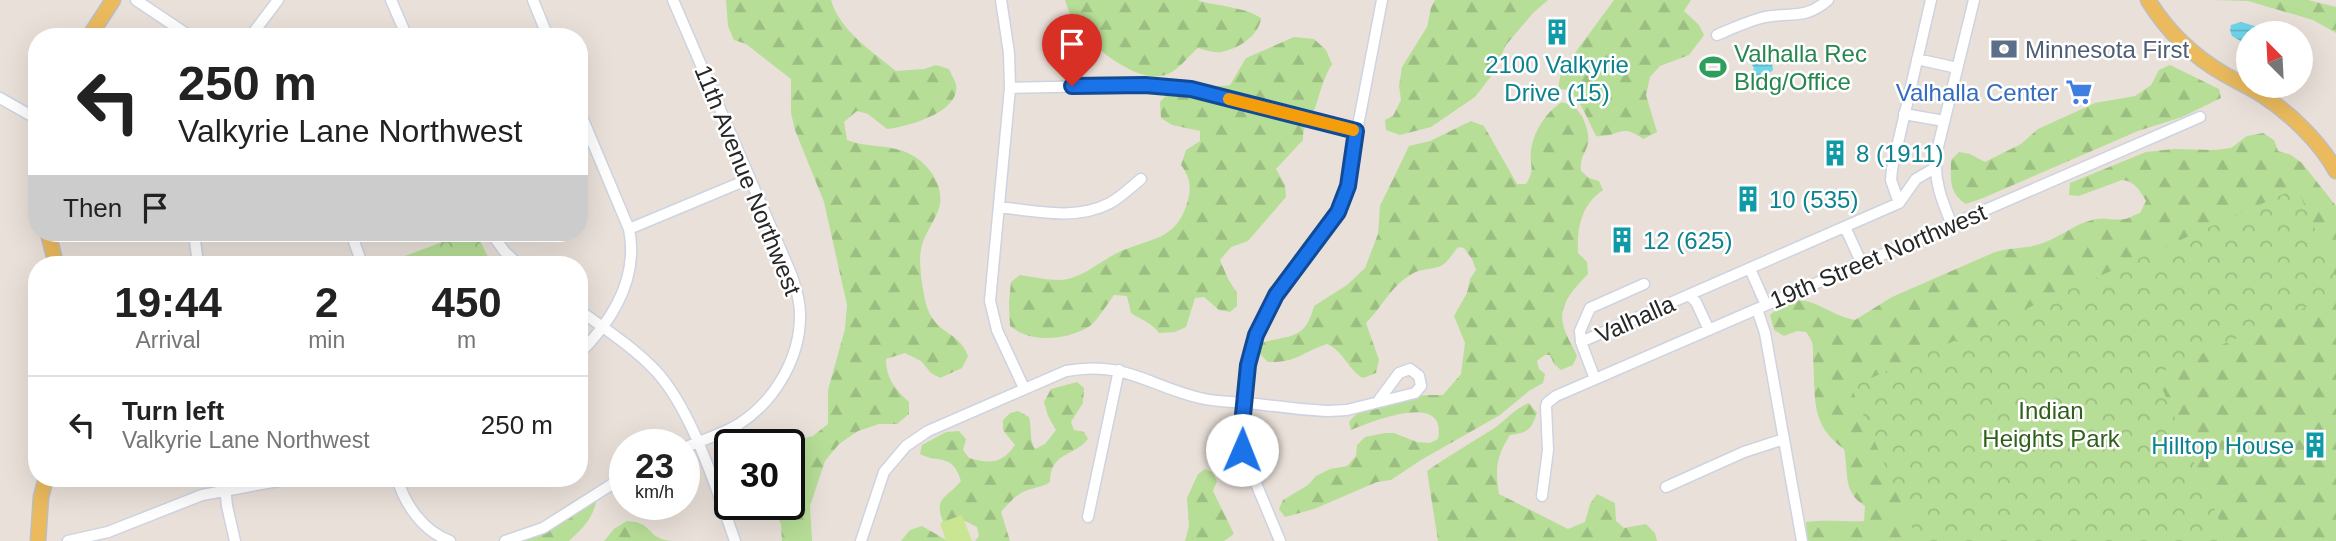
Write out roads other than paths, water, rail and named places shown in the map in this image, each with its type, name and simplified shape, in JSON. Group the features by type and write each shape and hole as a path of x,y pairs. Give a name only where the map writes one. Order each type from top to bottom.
{"main road":[{"path":"95,28 113,0"},
{"path":"2148,0 2193,53 2262,95 2295,122 2320,148 2336,171"},
{"path":"38,541 39,510 44,487"}],"street":[{"path":"136,0 178,28"},
{"path":"257,28 278,0"},
{"path":"391,0 403,28"},
{"path":"533,0 544,28"},
{"name":"11th Avenue Northwest","path":"673,0 792,276 800,311 800,328 795,348 782,380 762,407 737,426 700,441"},
{"path":"1001,0 1009,53 1010,88 990,300 997,330 1024,388"},
{"path":"1280,541 1242,450 1248,365 1256,335 1276,295 1338,212 1348,186 1382,0"},
{"path":"1717,35 1752,20 1807,13 1828,0"},
{"path":"1899,203 1891,180 1931,0"},
{"path":"1952,225 1938,191 1935,168 1974,0"},
{"path":"1917,59 1957,68"},
{"path":"1010,88 1145,85 1191,89 1356,131"},
{"path":"0,98 28,114"},
{"path":"1904,114 1944,121"},
{"name":"19th Street Northwest","path":"1542,496 1548,450 1546,407 1556,396 2200,117"},
{"path":"588,131 629,229 633,245 629,277 622,293 603,327 588,344"},
{"name":"Valhalla","path":"1581,342 1899,203 1916,179 1935,168"},
{"path":"629,229 749,178"},
{"path":"999,206 1060,214 1088,211 1113,201 1141,179"},
{"path":"1845,227 1861,264"},
{"path":"498,242 509,256"},
{"path":"1750,269 1762,307 1802,541"},
{"name":"Valhalla","path":"1595,379 1581,342 1580,331 1590,307 1644,284"},
{"name":"Valhalla","path":"1689,295 1696,302 1709,330"},
{"path":"588,316 645,360 667,383 691,429"},
{"path":"861,541 884,472 906,446 928,431 1055,374 1077,369 1119,370 1198,398 1328,411 1347,410 1379,400"},
{"path":"1088,517 1119,370"},
{"path":"1667,487 1744,452 1784,439"},
{"path":"700,450 735,541"},
{"path":"505,541 543,527 609,486"},
{"path":"225,487 234,541"},
{"path":"68,541 108,532 183,502 242,487"},
{"path":"401,487 417,516 439,537 450,541"}],"water":[{"path":"2236,24 2236,38 2232,36 2231,25"},
{"path":"1755,54 1759,63 1772,64 1773,70 1768,74 1761,72 1760,84 1754,86 1750,79 1754,68 1748,58"}],"place":[{"name":"2100 Valkyrie Drive (15)","path":"1557,32"},
{"name":"Minnesota First","path":"2004,49"},
{"name":"Valhalla Rec Bldg/Office","path":"1713,67"},
{"name":"Valhalla Center","path":"2079,92"},
{"name":"8 (1911)","path":"1835,153"},
{"name":"10 (535)","path":"1748,199"},
{"name":"12 (625)","path":"1622,240"},
{"name":"Hilltop House","path":"2315,445"}],"park label":[{"name":"Indian Heights Park","path":"2051,424"}]}
